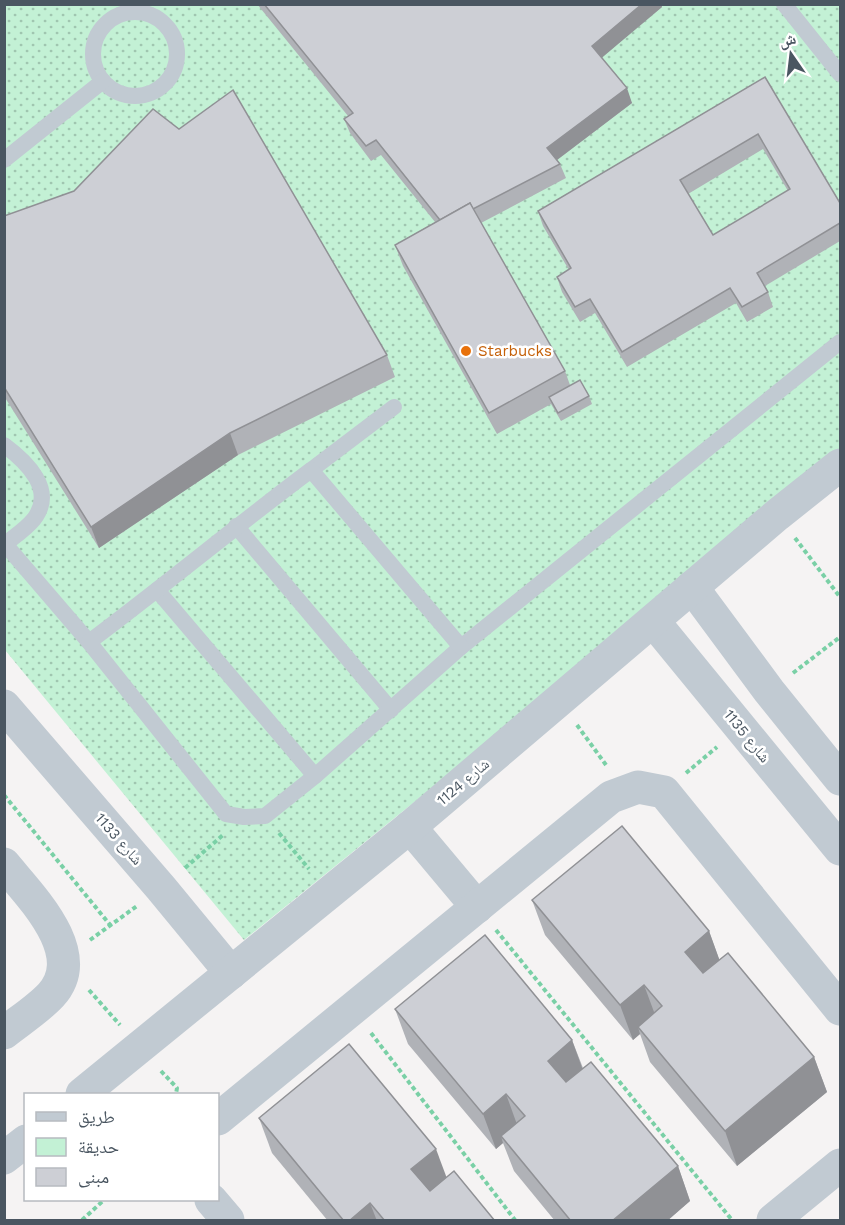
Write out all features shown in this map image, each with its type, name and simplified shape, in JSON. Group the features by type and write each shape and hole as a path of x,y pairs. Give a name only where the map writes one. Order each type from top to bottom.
{"street":[{"name":"شارع 1124","path":"84,1093 410,827 654,622 777,515 840,465"},
{"path":"692,587 769,691 840,779"},
{"name":"شارع 1135","path":"654,622 840,849"},
{"name":"شارع 1133","path":"10,725 161,888 231,973"},
{"path":"219,1118 611,796 638,787 664,792 840,1009"},
{"path":"410,827 477,907"},
{"path":"4,864 58,935 63,959 61,980 51,995 4,1033"},
{"path":"4,1158 24,1143"},
{"path":"773,1221 840,1166"},
{"path":"212,1201 228,1221"}],"lane":[{"path":"784,4 840,74"},
{"path":"137,12 156,17 164,23 174,39 177,58 164,84 148,94 128,95 103,81 98,73 93,54 98,35 110,20 118,15 137,12"},
{"path":"4,160 103,81"},
{"path":"4,445 30,467 39,481 42,494 35,518 5,544 89,642 226,814 244,817 265,816 315,776 461,647 840,342"},
{"path":"89,642 236,526 394,407"},
{"path":"311,470 461,647"},
{"path":"236,526 391,710"},
{"path":"157,590 315,776"}],"path":[{"path":"777,515 840,597"},
{"path":"560,700 624,790"},
{"path":"4,795 111,926"},
{"path":"265,816 329,893"},
{"path":"176,1093 177,1088 63,959 161,888 244,817"},
{"path":"477,907 732,1221"},
{"path":"353,1008 515,1221"},
{"path":"82,1221 103,1201"}],"green space":[{"path":"4,5 840,5 840,457 244,940 5,650"}],"building":[{"path":"264,4 642,4 592,46 627,88 547,148 560,164 473,209 470,203 440,220 376,140 366,146 344,119 353,113"},
{"path":"765,77 840,203 840,223 757,273 768,292 742,307 730,288 622,352 590,299 575,307 557,277 571,268 538,211","holes":["758,134 790,189 713,235 680,180"]},
{"path":"233,90 387,355 230,433 91,527 4,387 4,216 74,191 153,109 179,129"},
{"path":"470,203 565,371 489,413 395,245"},
{"path":"580,380 589,396 558,413 549,397"},
{"path":"622,826 709,931 685,952 703,973 728,953 814,1057 725,1131 638,1027 662,1006 644,985 620,1005 532,900"},
{"path":"485,935 572,1040 548,1061 566,1082 591,1062 678,1166 612,1221 571,1221 501,1136 525,1116 506,1094 483,1114 395,1009"},
{"path":"349,1044 436,1149 411,1169 430,1191 454,1171 495,1221 385,1221 370,1203 349,1221 344,1221 259,1118"}],"place":[{"name":"Starbucks","path":"466,351"}]}
